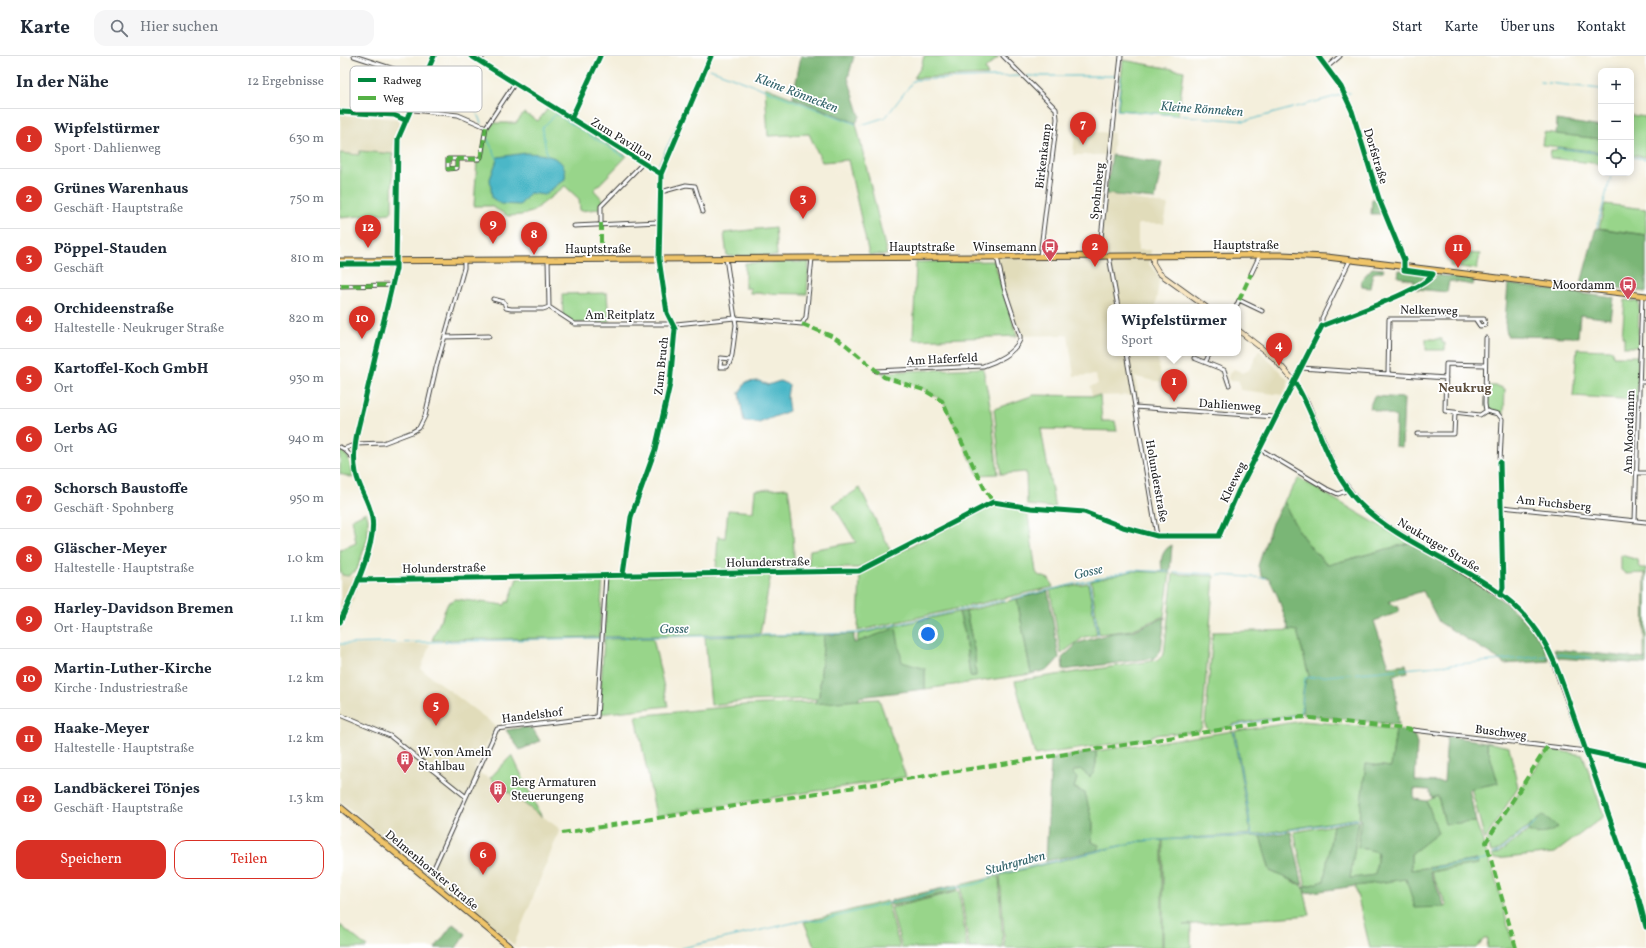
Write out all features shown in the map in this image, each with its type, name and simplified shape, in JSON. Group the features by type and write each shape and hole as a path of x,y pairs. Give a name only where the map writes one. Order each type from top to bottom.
{"main road":[{"name":"Hauptstraße","path":"340,261 1302,255 1644,295"},
{"name":"Delmenhorster Straße","path":"340,807 511,948"}],"street":[{"path":"354,56 384,66"},
{"path":"430,66 434,56"},
{"name":"Zum Pavillon","path":"471,56 661,174"},
{"path":"480,62 483,56"},
{"path":"571,119 600,56"},
{"path":"661,174 711,56"},
{"name":"Birkenkamp","path":"1003,56 1056,109 1057,119 1040,256"},
{"name":"Spohnberg","path":"1099,256 1121,56"},
{"name":"Dorfstraße","path":"1318,56 1340,87 1352,110 1379,199 1404,260 1405,267"},
{"path":"1326,68 1340,56"},
{"path":"457,159 479,159 481,157 486,127 514,83"},
{"path":"340,112 394,115 405,120"},
{"path":"340,622 358,580 373,533 373,520 356,473 354,460 356,444 392,285 396,261 397,149 400,134 408,112"},
{"path":"437,112 458,115 486,127"},
{"path":"601,223 602,206 643,163"},
{"name":"Zum Bruch","path":"661,174 658,259 667,313 673,325 670,384 666,406"},
{"path":"661,192 686,185 695,186 703,212"},
{"path":"574,226 601,223 660,222"},
{"path":"1251,274 1260,255"},
{"path":"1109,256 1117,304"},
{"path":"1153,256 1153,263 1159,273 1202,304"},
{"name":"Am Haferfeld","path":"876,371 983,366 996,362 1014,348 1020,340 1020,336 1004,288 998,257"},
{"path":"726,258 736,325 731,359"},
{"name":"Am Reitplatz","path":"549,307 574,324 673,325 734,318 802,324 806,317 812,258"},
{"path":"493,299 504,302 506,308 511,309 542,309 549,307 548,259"},
{"path":"344,449 356,444 383,443 412,432 418,428 426,412 464,268 464,260"},
{"name":"Kleeweg","path":"1157,536 1219,536 1238,492 1260,449 1274,417 1322,326 1322,318 1350,260"},
{"path":"1322,326 1408,291 1432,277 1434,270"},
{"path":"341,286 392,285"},
{"name":"Am Moordamm","path":"1635,521 1641,331 1644,295"},
{"path":"1237,304 1239,300 1262,311"},
{"name":"Nelkenweg","path":"1388,374 1389,319 1476,320"},
{"path":"1641,331 1646,332"},
{"name":"Neukruger Straße","path":"1241,332 1274,358 1294,381 1307,402 1337,473 1348,490 1361,504 1388,526 1500,595 1529,620 1546,646 1555,665 1639,900 1646,927"},
{"path":"445,337 489,336"},
{"path":"1486,338 1484,365 1486,411"},
{"name":"Holunderstraße","path":"358,580 859,571 993,502 1031,508 1084,512 1122,527 1157,536 1126,356"},
{"path":"1206,362 1209,356"},
{"path":"1194,358 1226,372 1229,384"},
{"path":"1484,365 1446,364 1446,411 1455,414 1480,415 1486,411 1498,414 1502,419 1500,450 1502,507"},
{"path":"1301,368 1446,378"},
{"path":"1639,382 1646,382"},
{"name":"Dahlienweg","path":"1135,407 1274,417"},
{"path":"1417,434 1454,434 1455,414"},
{"path":"340,447 344,449 354,460"},
{"path":"1260,449 1327,489 1338,494 1348,490"},
{"path":"1637,473 1646,473"},
{"name":"Am Fuchsberg","path":"1500,595 1503,588 1502,507 1646,522"},
{"name":"Handelshof","path":"433,870 465,796 497,729 597,717 606,575"},
{"path":"340,715 390,736 465,796"},
{"name":"Buschweg","path":"1413,730 1586,751 1646,764"}],"shaded area":[{"path":"340,114 398,119 401,125 394,142 393,154 359,152 359,155 340,153"},
{"path":"1075,131 1114,133 1112,155 1073,155"},
{"path":"1106,194 1168,205 1164,224 1138,224 1138,250 1151,250 1149,264 1160,277 1156,304 1107,304 1107,356 1158,356 1162,382 1135,377 1138,395 1092,396 1090,386 1098,384 1096,375 1074,376 1068,335 1017,336 992,255 1094,253 1096,237 1101,237"},
{"path":"1259,350 1289,381 1283,395 1240,390 1239,381 1234,380 1232,382 1228,379 1229,374 1234,369 1243,373 1249,370"},
{"path":"340,575 362,577 340,633"},
{"path":"430,644 421,669 496,726 474,771 490,778 560,829 514,945 340,801 340,645"}],"green space":[{"path":"801,56 854,56 848,78 860,116 856,123 793,97"},
{"path":"924,56 999,57 985,69 988,75 914,78 921,67"},
{"path":"1123,60 1184,71 1178,115 1118,110"},
{"path":"765,87 856,123 887,255 869,255 848,160 822,162 809,134 768,136"},
{"path":"549,107 627,156 594,190 604,201 599,205 599,209 580,211 579,199 565,186 532,212 521,215 508,216 491,206 474,206 477,161 481,160 486,132 494,122 516,123 524,113 538,121"},
{"path":"1634,115 1646,117 1646,157 1634,155"},
{"path":"1557,120 1598,127 1598,139 1556,134"},
{"path":"1544,132 1598,139 1598,152 1542,145"},
{"path":"1557,148 1598,154 1598,164 1550,158 1551,150 1556,150"},
{"path":"360,151 393,154 392,211 390,213 340,218 340,153 359,155"},
{"path":"1112,155 1162,163 1155,199 1106,194"},
{"path":"1372,199 1377,199 1382,214 1371,214"},
{"path":"1605,204 1646,209 1646,235 1599,228"},
{"path":"775,227 777,256 727,256 724,233"},
{"path":"1596,228 1646,235 1646,292 1581,283"},
{"path":"1451,252 1480,254 1477,269 1450,266"},
{"path":"994,261 1017,336 913,340 916,262"},
{"path":"809,262 807,294 750,293 750,288 745,288 745,263"},
{"path":"1372,268 1384,269 1383,271 1373,273 1370,288 1362,287 1361,280"},
{"path":"1399,270 1431,274 1414,286 1414,280 1398,277"},
{"path":"1434,275 1475,279 1473,285 1449,281 1447,292 1416,289 1428,283"},
{"path":"1508,284 1614,298 1611,319 1580,315 1578,337 1507,336 1505,322"},
{"path":"607,293 609,322 574,323 563,316 562,294"},
{"path":"1625,300 1639,302 1638,347 1624,347 1624,337 1622,337"},
{"path":"1426,339 1442,339 1442,343 1445,343 1445,350 1426,350"},
{"path":"1577,349 1612,350 1613,356 1638,356 1637,400 1573,396"},
{"path":"983,368 991,410 998,474 978,475 943,401 924,389 885,376 881,372"},
{"path":"1487,386 1498,386 1505,389 1504,414 1489,410 1486,407"},
{"path":"1034,395 1100,396 1102,421 1115,421 1117,431 1041,429 1055,508 1027,505 1026,472 1001,474 994,409"},
{"path":"1374,396 1404,398 1402,447 1395,446 1396,417 1369,408"},
{"path":"340,449 348,457 354,478 340,474"},
{"path":"1299,478 1409,543 1328,565 1302,536 1284,501"},
{"path":"788,488 793,528 794,569 716,570 718,536 725,538 728,510 753,512 755,490"},
{"path":"860,488 891,552 859,568 808,568 810,550 856,542 833,505"},
{"path":"1284,501 1302,536 1328,565 1409,543 1469,578 1510,607 1527,624 1541,642 1549,661 1504,664 1497,658 1439,622 1423,591 1388,602 1398,607 1399,612 1374,621 1389,666 1406,664 1408,672 1394,675 1399,725 1304,715 1302,695 1309,676 1297,631 1289,630 1278,597 1269,578 1262,576 1258,566 1272,523"},
{"path":"993,504 1027,508 1036,572 1038,575 1049,579 1053,587 858,631 860,572"},
{"path":"366,512 368,518 368,537 357,570 348,576 342,575 340,570 340,550 356,543 352,519"},
{"path":"1172,545 1170,571 1162,570 1162,555 1166,549"},
{"path":"1621,555 1638,560 1639,566 1646,568 1646,659 1644,659 1645,573 1626,574 1621,570"},
{"path":"1133,571 1170,573 1164,616 1131,630 1099,634 1091,581"},
{"path":"771,574 760,634 604,637 608,580 612,577"},
{"path":"1173,574 1214,576 1202,727 1199,731 1154,735 1148,739 1035,755 1015,681 1158,660 1164,654"},
{"path":"603,577 599,637 432,640 448,603 456,599 505,605 506,602 509,602 517,578"},
{"path":"1088,583 1097,635 1084,637 1061,654 1050,590"},
{"path":"1048,591 1059,658 1049,669 1031,674 1017,599"},
{"path":"1017,599 1031,674 925,689 925,669 902,663 857,642 858,634 959,612 964,630 970,676 975,676 975,654 966,611"},
{"path":"966,611 975,654 976,676 970,676 964,630 959,612"},
{"path":"1165,617 1161,650 1155,658 1063,670 1062,658 1078,643 1112,633 1132,631"},
{"path":"896,628 902,662 925,669 925,689 859,697 859,700 815,704 816,699 819,696 824,635 854,634 854,643"},
{"path":"1297,630 1309,676 1303,694 1303,712 1235,724 1229,727 1209,731 1205,725 1213,632"},
{"path":"824,635 819,696 816,699 745,701 711,705 705,637"},
{"path":"653,638 668,706 599,714 604,639"},
{"path":"1554,649 1646,659 1646,664 1558,658"},
{"path":"879,699 906,777 656,816 636,716 744,705"},
{"path":"1303,721 1396,729 1391,767 1366,764 1359,818 1252,835 1235,731"},
{"path":"526,727 533,729 540,741 520,750 506,730"},
{"path":"1396,729 1413,732 1417,743 1415,781 1444,782 1447,736 1486,742 1498,783 1469,789 1476,822 1445,824 1438,796 1432,798 1429,790 1414,789 1414,799 1427,801 1438,833 1411,854 1411,870 1477,860 1478,864 1430,872 1445,907 1415,908 1406,879 1305,893 1304,887 1324,881 1333,825 1359,820 1350,878 1375,875 1378,852 1358,847 1361,820 1359,818 1366,764 1391,767"},
{"path":"1233,731 1251,834 1141,841 1095,851 1099,849 1092,842 1093,824 1079,789 1074,788 1077,778 1073,774 1074,771 1080,769 1090,776 1096,764 1096,751"},
{"path":"1486,742 1509,747 1518,787 1485,840 1471,788 1498,783"},
{"path":"1548,749 1583,755 1604,816 1555,853 1494,859 1492,855 1499,853 1528,831 1537,834 1544,815 1497,851 1491,852 1487,841"},
{"path":"1096,751 1095,768 1090,777 1080,769 1074,771 1073,774 1077,778 1074,788 1085,793 1093,824 1092,842 1099,845 1099,849 1046,861 1051,759"},
{"path":"512,755 538,810 542,817 490,778"},
{"path":"1438,796 1445,823 1476,822 1495,877 1514,948 1487,948 1488,939 1484,939 1476,948 1370,948 1355,886 1406,879 1445,907 1447,906 1431,872 1478,863 1477,860 1411,870 1411,854 1437,833 1427,801"},
{"path":"1543,815 1558,827 1543,834 1528,831 1528,827"},
{"path":"1359,820 1361,820 1378,852 1375,875 1350,879"},
{"path":"1333,825 1324,882 1306,886 1294,832"},
{"path":"1291,832 1303,885 1270,871 1260,836"},
{"path":"1260,836 1270,871 1303,886 1310,915 1183,925 1191,925 1191,948 1163,948 1163,840"},
{"path":"1162,840 1162,948 1005,948 1000,875 1141,841"},
{"path":"999,876 1003,948 969,948 960,885"},
{"path":"956,885 958,889 956,891 892,906 889,903 892,900"},
{"path":"959,891 967,948 902,948 891,908"},
{"path":"887,901 900,948 815,948 804,922"},
{"path":"453,924 466,934 456,948 435,948"},
{"path":"340,925 367,947 340,948"}],"water":[{"path":"526,153 546,155 559,160 565,171 565,179 544,195 530,193 520,205 501,204 492,198 490,179 498,157"},
{"path":"759,381 768,385 780,381 789,385 787,397 789,411 759,423 744,422 739,393 746,382"}],"waterway":[{"name":"Kleine Rönnecken","path":"628,150 657,168 705,67"},
{"name":"Kleine Rönnecken","path":"710,69 856,124"},
{"name":"Kleine Rönneken","path":"861,125 886,117 914,80 1020,76"},
{"name":"Kleine Rönneken","path":"1027,76 1116,76"},
{"name":"Kleine Rönneken","path":"1121,76 1117,110 1245,121 1341,95"},
{"path":"1540,82 1598,89"},
{"name":"Kleine Rönnecken","path":"476,112 481,123"},
{"name":"Kleine Rönnecken","path":"547,156 542,128 556,114 623,156 624,155"},
{"name":"Kleine Rönnecken","path":"487,138 498,160"},
{"path":"1557,148 1598,153"},
{"path":"1634,157 1646,159"},
{"path":"1597,227 1611,176"},
{"name":"Gosse","path":"1011,599 1133,570 1170,572"},
{"name":"Gosse","path":"1174,572 1213,574"},
{"name":"Gosse","path":"1218,575 1266,578"},
{"path":"1089,581 1098,634"},
{"name":"Gosse","path":"604,638 859,633 1005,600"},
{"name":"Gosse","path":"340,644 600,638"},
{"path":"1555,654 1592,658"},
{"path":"1233,726 1299,715 1301,713 1305,678 1547,656"},
{"path":"1234,732 1252,835"},
{"name":"Stuhrgraben","path":"682,948 806,920 818,921 901,900 916,898 941,890 973,885 995,875 1141,841 1260,835 1358,819"},
{"path":"1492,854 1498,852 1538,821"},
{"path":"1430,868 1485,860 1488,855"}],"marked path":[{"path":"457,159 457,168 448,169 448,159 479,159 481,157 486,127"},
{"path":"601,223 601,255"},
{"path":"1239,300 1251,274"},
{"path":"341,286 392,285"},
{"path":"802,324 834,337 846,345 884,377 924,390 942,401 984,488 993,502"},
{"path":"562,833 1302,717 1413,730"},
{"path":"1516,948 1486,842 1547,747"}],"cycle path":[{"path":"430,66 434,56"},
{"path":"471,56 661,174"},
{"path":"571,119 600,56"},
{"path":"623,574 631,517 655,450 670,384 675,329 667,313 659,259 661,174 711,56"},
{"path":"358,580 859,571 993,502 1031,508 1084,512 1123,527 1157,536 1219,536 1238,492 1322,326 1400,295 1416,287 1433,274 1404,270 1404,260 1379,199 1352,111 1341,87 1318,56"},
{"path":"340,112 394,115 405,120"},
{"path":"340,622 362,571 371,542 373,529 371,512 359,485 356,473 355,453 357,433 396,269 398,139 410,112"},
{"path":"340,264 396,264"},
{"path":"1294,381 1303,396 1339,476 1348,491 1360,504 1379,521 1401,535 1494,589 1515,605 1532,624 1540,636 1554,661 1564,688 1639,900 1646,927"},
{"path":"1500,462 1503,588 1500,595"},
{"path":"1586,751 1646,764"}],"place":[{"name":"Schorsch Baustoffe","path":"1083,145"},
{"name":"Pöppel-Stauden","path":"803,219"},
{"name":"Harley-Davidson Bremen","path":"493,244"},
{"name":"Landbäckerei Tönjes","path":"368,248"},
{"name":"Gläscher-Meyer","path":"534,255"},
{"name":"Winsemann","path":"1050,262"},
{"name":"Grünes Warenhaus","path":"1095,267"},
{"name":"Haake-Meyer","path":"1458,268"},
{"name":"Moordamm","path":"1628,300"},
{"name":"Martin-Luther-Kirche","path":"362,339"},
{"name":"Orchideenstraße","path":"1279,366"},
{"name":"Wipfelstürmer","path":"1174,402"},
{"name":"Kartoffel-Koch GmbH","path":"436,726"},
{"name":"W. von Ameln Stahlbau","path":"405,774"},
{"name":"Berg Armaturen Steuerungeng","path":"498,804"},
{"name":"Lerbs AG","path":"483,875"}],"district":[{"name":"Neukrug","path":"1465,387"}]}
